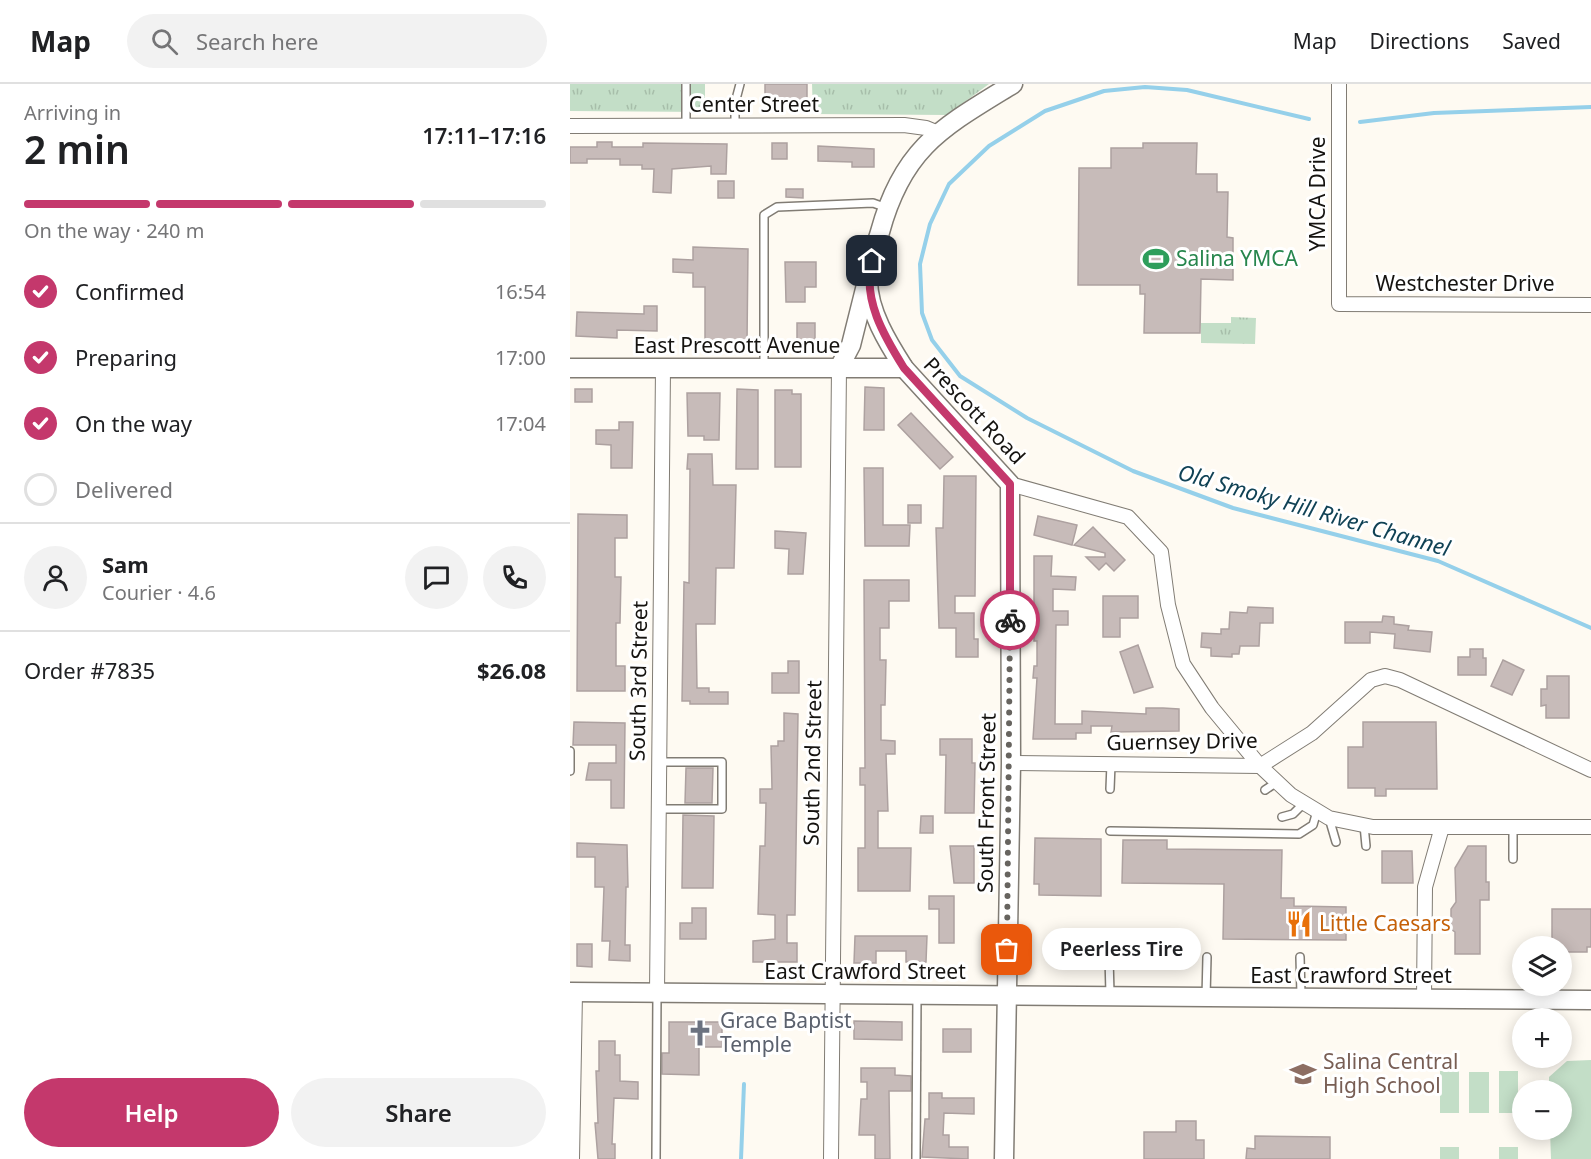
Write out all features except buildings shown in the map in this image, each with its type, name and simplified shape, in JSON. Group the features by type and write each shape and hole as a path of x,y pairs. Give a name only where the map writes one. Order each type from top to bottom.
{"street":[{"path":"838,368 851,345 888,208 905,168 938,133 1013,84"},
{"name":"YMCA Drive","path":"1339,84 1339,303"},
{"name":"Center Street","path":"570,126 904,125 926,128 938,133"},
{"name":"Prescott Road","path":"867,279 875,312 904,368 1010,484 1128,517 1161,552 1168,605 1183,664 1212,708 1260,766 1271,786 1323,814 1364,825 1591,827"},
{"name":"Westchester Drive","path":"1339,303 1591,305"},
{"name":"East Prescott Avenue","path":"570,368 904,368"},
{"name":"South 3rd Street","path":"657,993 663,368"},
{"name":"South 2nd Street","path":"831,1159 838,368"},
{"name":"South Front Street","path":"1004,1159 1011,763 1010,484"},
{"name":"Guernsey Drive","path":"1011,763 1260,766 1312,732 1362,687 1385,676 1400,680 1591,770"},
{"path":"1424,999 1425,887 1442,827"},
{"path":"572,1159 573,992"},
{"name":"East Crawford Street","path":"573,992 1591,1000"}],"lane":[{"path":"686,84 686,126"},
{"path":"735,126 735,103 740,84"},
{"path":"764,368 764,215 777,207 873,203 888,208"},
{"path":"570,751 570,771"},
{"path":"659,762 722,762 722,809 659,809"},
{"path":"1110,789 1111,764"},
{"path":"1282,817 1293,814 1304,803"},
{"path":"1110,831 1299,834 1313,825 1323,814 1336,843"},
{"path":"1364,825 1365,846"},
{"path":"1513,827 1513,858"},
{"path":"1109,957 1110,996"},
{"path":"1206,997 1207,957"},
{"path":"1300,957 1301,998"},
{"path":"656,1159 657,993"},
{"path":"916,1159 917,995"}],"green space":[{"path":"570,84 705,84 705,112 570,111"},
{"path":"812,84 989,84 947,115 813,114"},
{"path":"1231,317 1256,318 1255,344 1201,343 1201,323 1231,323"},
{"path":"1591,1060 1591,1159 1551,1159 1550,1140 1572,1140 1572,1080 1549,1080 1549,1077 1559,1068 1572,1068 1572,1061"},
{"path":"1440,1071 1459,1071 1459,1113 1440,1113"},
{"path":"1499,1071 1518,1071 1518,1080 1512,1080 1512,1113 1499,1113"},
{"path":"1469,1072 1489,1072 1489,1113 1469,1113"},
{"path":"1440,1147 1459,1147 1459,1159 1440,1159"},
{"path":"1499,1147 1518,1147 1518,1159 1499,1159"}],"waterway":[{"name":"Old Smoky Hill River Channel","path":"1309,119 1187,90 1145,87 1104,91 1045,111 989,146 949,184 930,224 920,264 922,313 932,340 960,376 1027,418 1133,471 1233,508 1438,561 1591,628"},
{"name":"Old Smoky Hill River Channel","path":"1360,122 1434,113 1591,107"},
{"path":"741,1159 744,1084"}],"way so far":[{"path":"1007,950 1011,763 1010,620"}],"place":[{"name":"Salina YMCA","path":"1156,259"},
{"name":"Little Caesars","path":"1299,924"},
{"name":"Peerless Tire","path":"1007,950"},
{"name":"Grace Baptist Temple","path":"700,1033"},
{"name":"Salina Central High School","path":"1303,1074"}],"route":[{"path":"872,261 867,279 872,304 891,349 904,368 1010,484 1010,620"}]}
